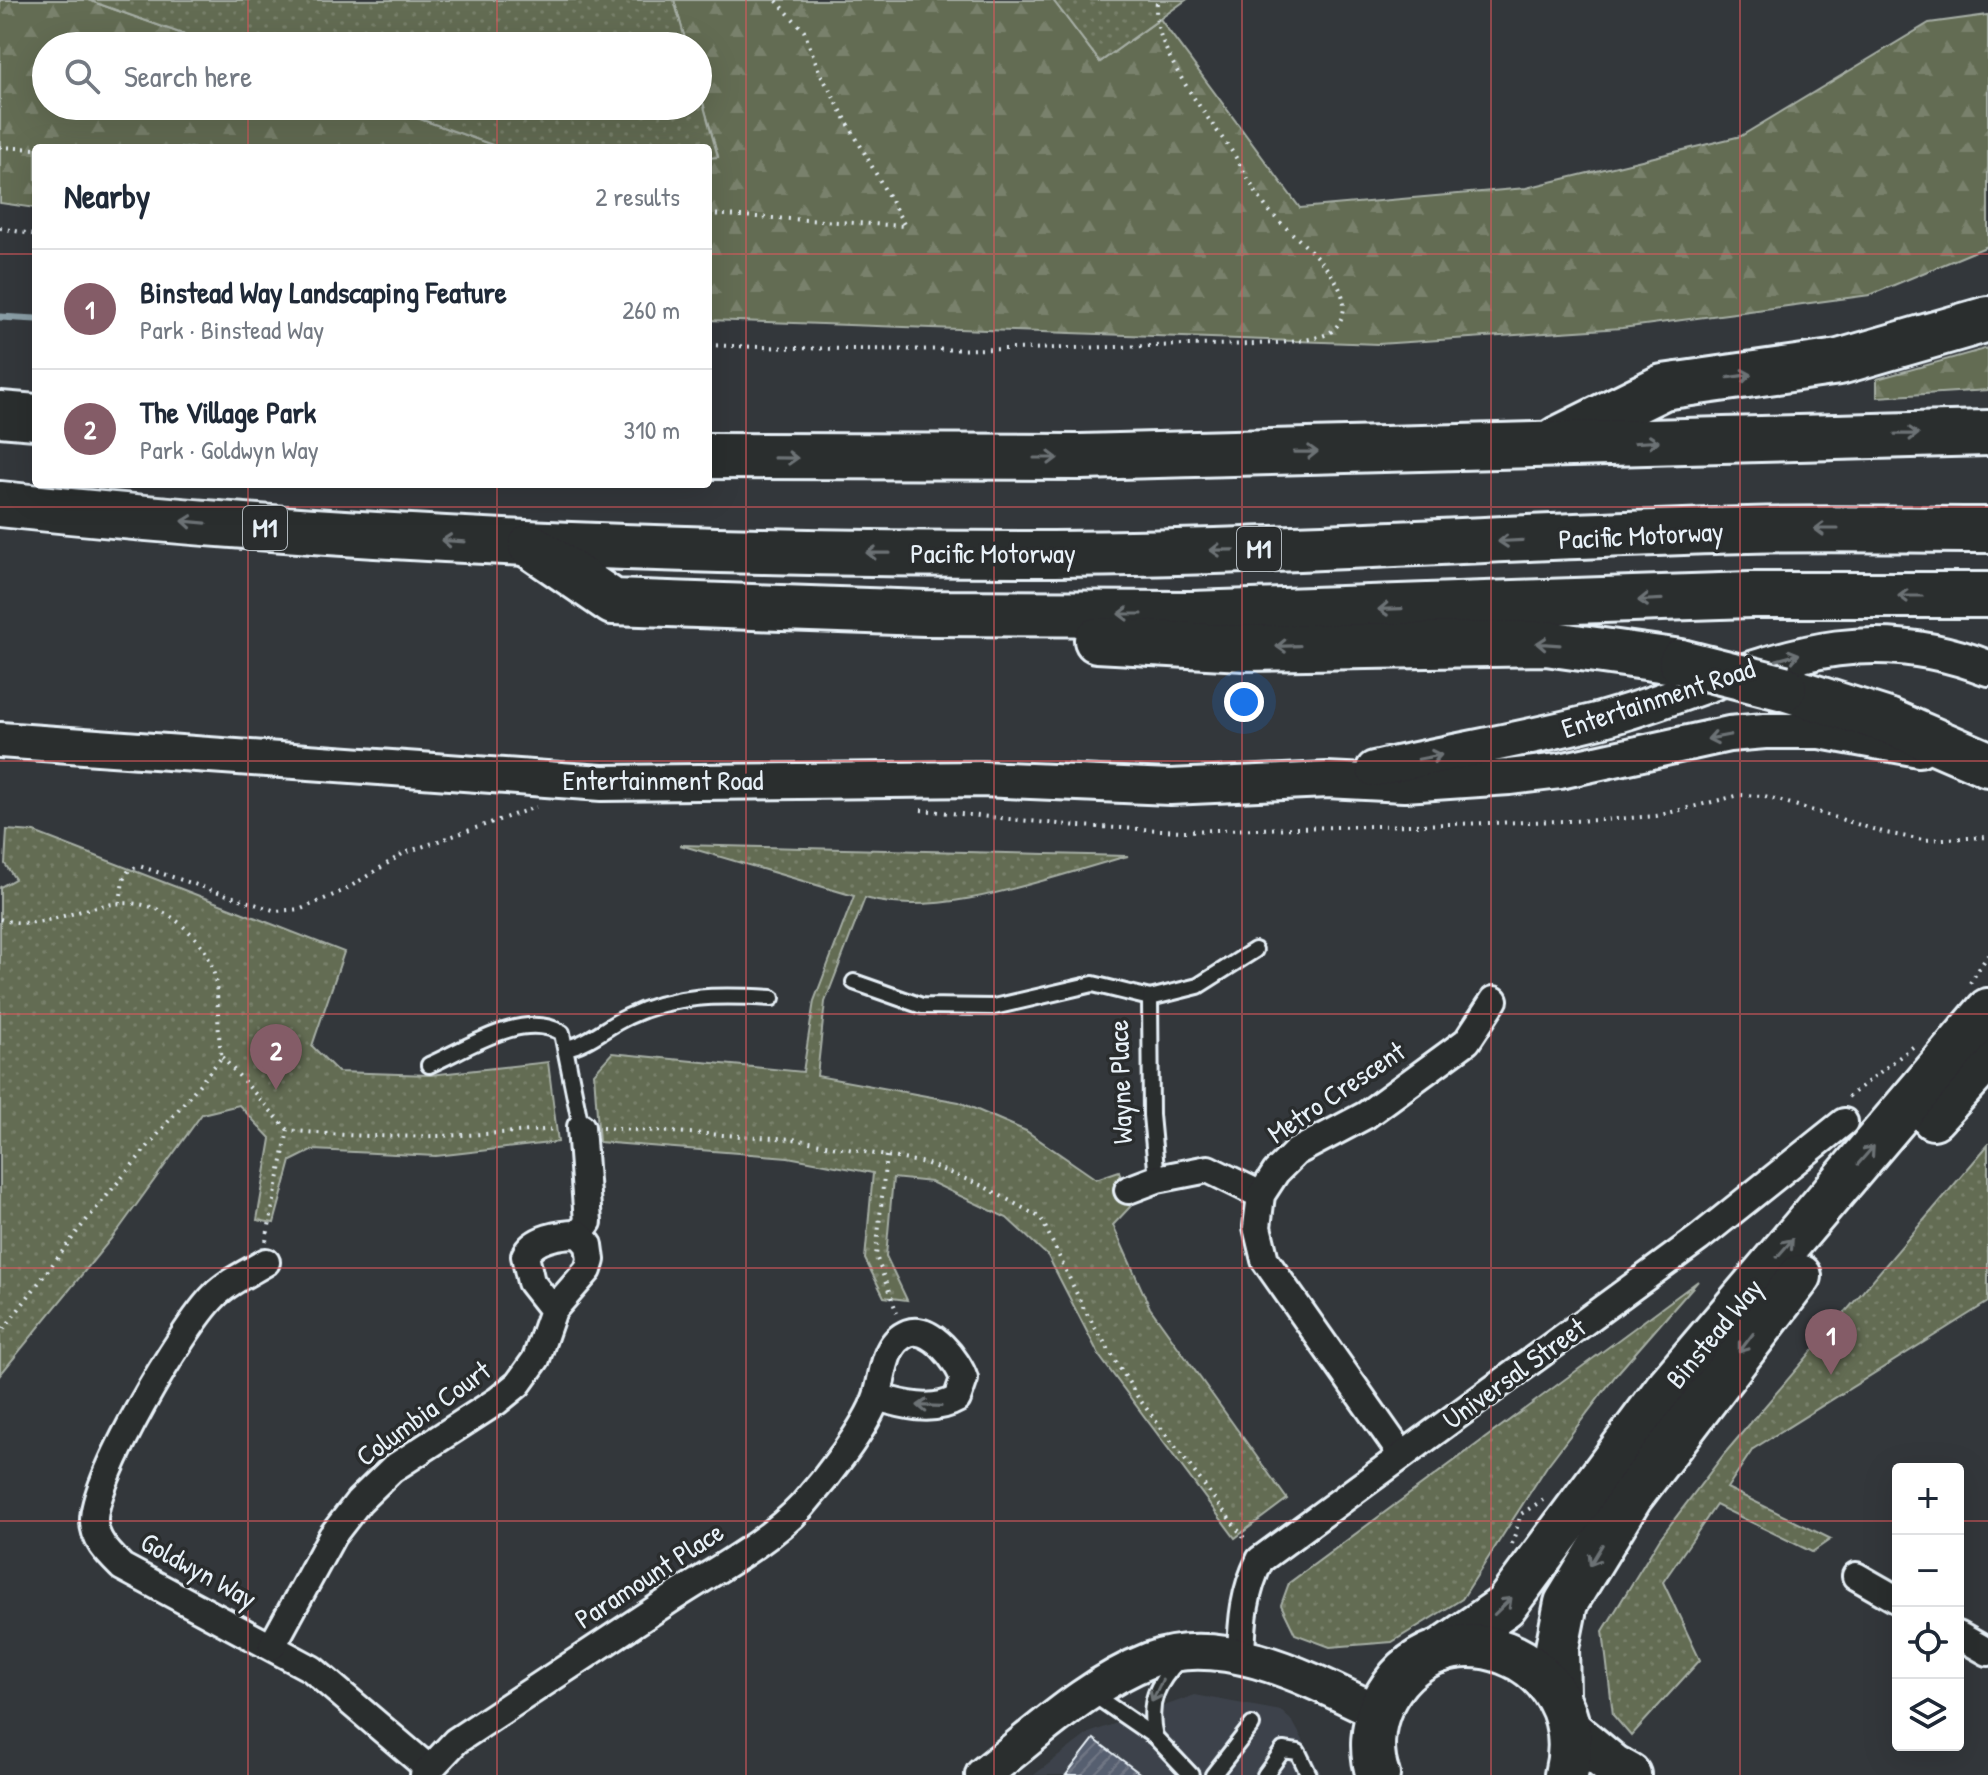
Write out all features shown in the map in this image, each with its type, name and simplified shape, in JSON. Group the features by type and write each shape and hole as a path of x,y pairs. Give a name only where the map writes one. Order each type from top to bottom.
{"highway":[{"path":"1541,447 1663,387 1839,362 1988,319"},
{"path":"0,414 32,417"},
{"path":"712,456 1065,458 1541,447 1777,436 1988,433"},
{"name":"Pacific Motorway","path":"0,504 316,532 531,546 1032,554 1434,545 1747,530 1988,530"},
{"path":"531,546 613,602 1061,614 1239,613 1750,595 1988,595"},
{"path":"1061,614 1100,641 1244,648 1546,643 1681,662 1784,688 1888,721 1988,766"}],"main road":[{"name":"Binstead Way","path":"1378,1712 1402,1675 1505,1606 1666,1389 1976,1001"},
{"name":"Binstead Way","path":"1564,1712 1557,1648 1566,1603 1631,1497 1770,1311 1988,1058"},
{"path":"1440,1651 1474,1645 1507,1652 1536,1668 1564,1712 1629,1775"},
{"path":"1378,1712 1373,1739 1378,1775"},
{"path":"1564,1712 1571,1756 1566,1775"}],"street":[{"name":"Entertainment Road","path":"1327,780 1603,719 1783,658 1833,647 1857,644 1921,648 1988,668"},
{"name":"Entertainment Road","path":"0,740 602,783 981,779 1170,787 1327,780 1404,784 1509,777 1636,757 1729,734 1785,730 1886,742 1988,766"},
{"name":"Metro Crescent","path":"1261,1195 1276,1172 1296,1152 1366,1115 1467,1041 1494,1000"},
{"name":"Universal Street","path":"1260,1560 1699,1238 1843,1112"},
{"name":"Columbia Court","path":"272,1646 332,1536 359,1501 392,1469 518,1384 536,1359 553,1310 588,1270 591,1260 589,1245 579,1234 588,1222 581,1127"},
{"name":"Wayne Place","path":"1128,1190 1157,1179 1208,1169 1261,1195"},
{"path":"1261,1195 1257,1227 1265,1260 1402,1455"},
{"path":"553,1310 531,1282 525,1256 534,1245 565,1234 579,1234"},
{"name":"Goldwyn Way","path":"266,1262 215,1295 152,1384 96,1495 94,1524 102,1546 122,1567 312,1669 426,1772"},
{"path":"877,1397 927,1407 944,1406 957,1399 964,1389 961,1369 935,1340 917,1331 905,1334"},
{"name":"Paramount Place","path":"426,1772 456,1741 771,1533 800,1508 830,1473 877,1397 886,1359 905,1334"},
{"path":"1241,1656 1242,1610 1247,1585 1260,1560"},
{"path":"1856,1576 1892,1597"},
{"path":"1964,1638 1988,1652"},
{"path":"983,1775 1091,1693 1151,1660 1185,1653 1241,1656 1315,1682 1378,1712"}],"lane":[{"path":"1150,998 1198,986 1255,950"},
{"name":"Wayne Place","path":"854,982 922,1006 994,1007 1093,984 1150,998 1151,1115 1157,1179"},
{"path":"566,1048 649,1006 668,1001 703,995 772,998"},
{"path":"429,1065 521,1024 549,1025 562,1033 581,1127"},
{"path":"1155,1737 1151,1701 1168,1671 1185,1653"},
{"path":"1091,1693 1155,1737 1191,1775"},
{"path":"1213,1775 1252,1725"},
{"path":"1265,1775 1283,1750 1298,1752 1309,1775"}],"path":[{"path":"712,214 905,226 819,71 804,31 776,0"},
{"path":"712,345 869,352 992,351 1241,344 1304,339 1329,333 1341,320 1344,305 1339,289 1302,239 1270,212 1234,154 1199,108 1156,25 1158,0"},
{"path":"0,147 32,149"},
{"path":"0,228 32,234"},
{"path":"910,809 1078,826 1182,831 1604,820 1656,816 1740,795 1752,795 1810,807 1886,833 1923,840 1988,837"},
{"path":"120,903 123,880 129,870 139,866 276,911 301,909 345,890 404,853 538,807"},
{"path":"0,919 27,922 120,903 169,915 203,947 213,971 222,1057 288,1130 353,1138 462,1137 581,1127 793,1139 925,1163 983,1186 1041,1218 1084,1309 1137,1396 1260,1560"},
{"path":"1976,1001 1988,955"},
{"path":"1843,1112 1923,1038"},
{"path":"0,1334 80,1228 222,1057"},
{"path":"266,1262 267,1229 288,1130"},
{"path":"886,1156 876,1256 905,1334"}],"shaded area":[{"path":"1195,1695 1281,1711 1293,1722 1322,1775 1034,1775 1089,1733"}],"green space":[{"path":"0,0 88,0 177,32 32,32 32,120 423,120 490,144 32,144 32,207 0,203"},
{"path":"88,0 674,0 683,32 177,32"},
{"path":"674,0 1053,0 1100,62 1160,19 1300,208 1526,188 1741,136 1929,23 1988,15 1988,246 1870,295 1622,328 1378,344 712,320 712,157 718,156 708,120 712,120 712,32 683,32"},
{"path":"1053,0 1186,0 1100,62"},
{"path":"423,120 708,120 718,157 712,158 712,144 490,144"},
{"path":"1988,348 1988,390 1877,397 1877,379"},
{"path":"7,830 34,832 344,952 312,1046 338,1072 430,1075 548,1062 558,1142 436,1156 313,1150 291,1161 274,1223 257,1220 271,1139 239,1105 202,1114 119,1229 0,1375 0,887 15,879 5,864"},
{"path":"680,845 1128,856 1032,884 962,900 928,904 865,898 825,1002 817,1076 959,1102 1026,1131 1096,1179 1119,1171 1130,1207 1113,1225 1150,1308 1287,1499 1235,1538 1100,1357 1048,1256 1007,1218 931,1182 893,1178 886,1256 907,1300 884,1297 865,1259 873,1173 788,1157 599,1142 594,1073 612,1053 803,1072 814,1001 854,896"},
{"path":"1988,1145 1988,1302 1753,1449 1727,1488 1831,1539 1812,1552 1716,1505 1663,1582 1700,1660 1631,1736 1613,1715 1603,1631 1660,1538 1725,1453"},
{"path":"1698,1281 1616,1375 1547,1466 1462,1599 1392,1642 1330,1647 1295,1634 1281,1605 1289,1583"}],"building":[{"path":"1094,1739 1142,1775 1066,1775"}],"waterway":[{"path":"0,317 32,319"}],"place":[{"name":"The Village Park","path":"276,1090"},
{"name":"Binstead Way Landscaping Feature","path":"1831,1375"}]}
